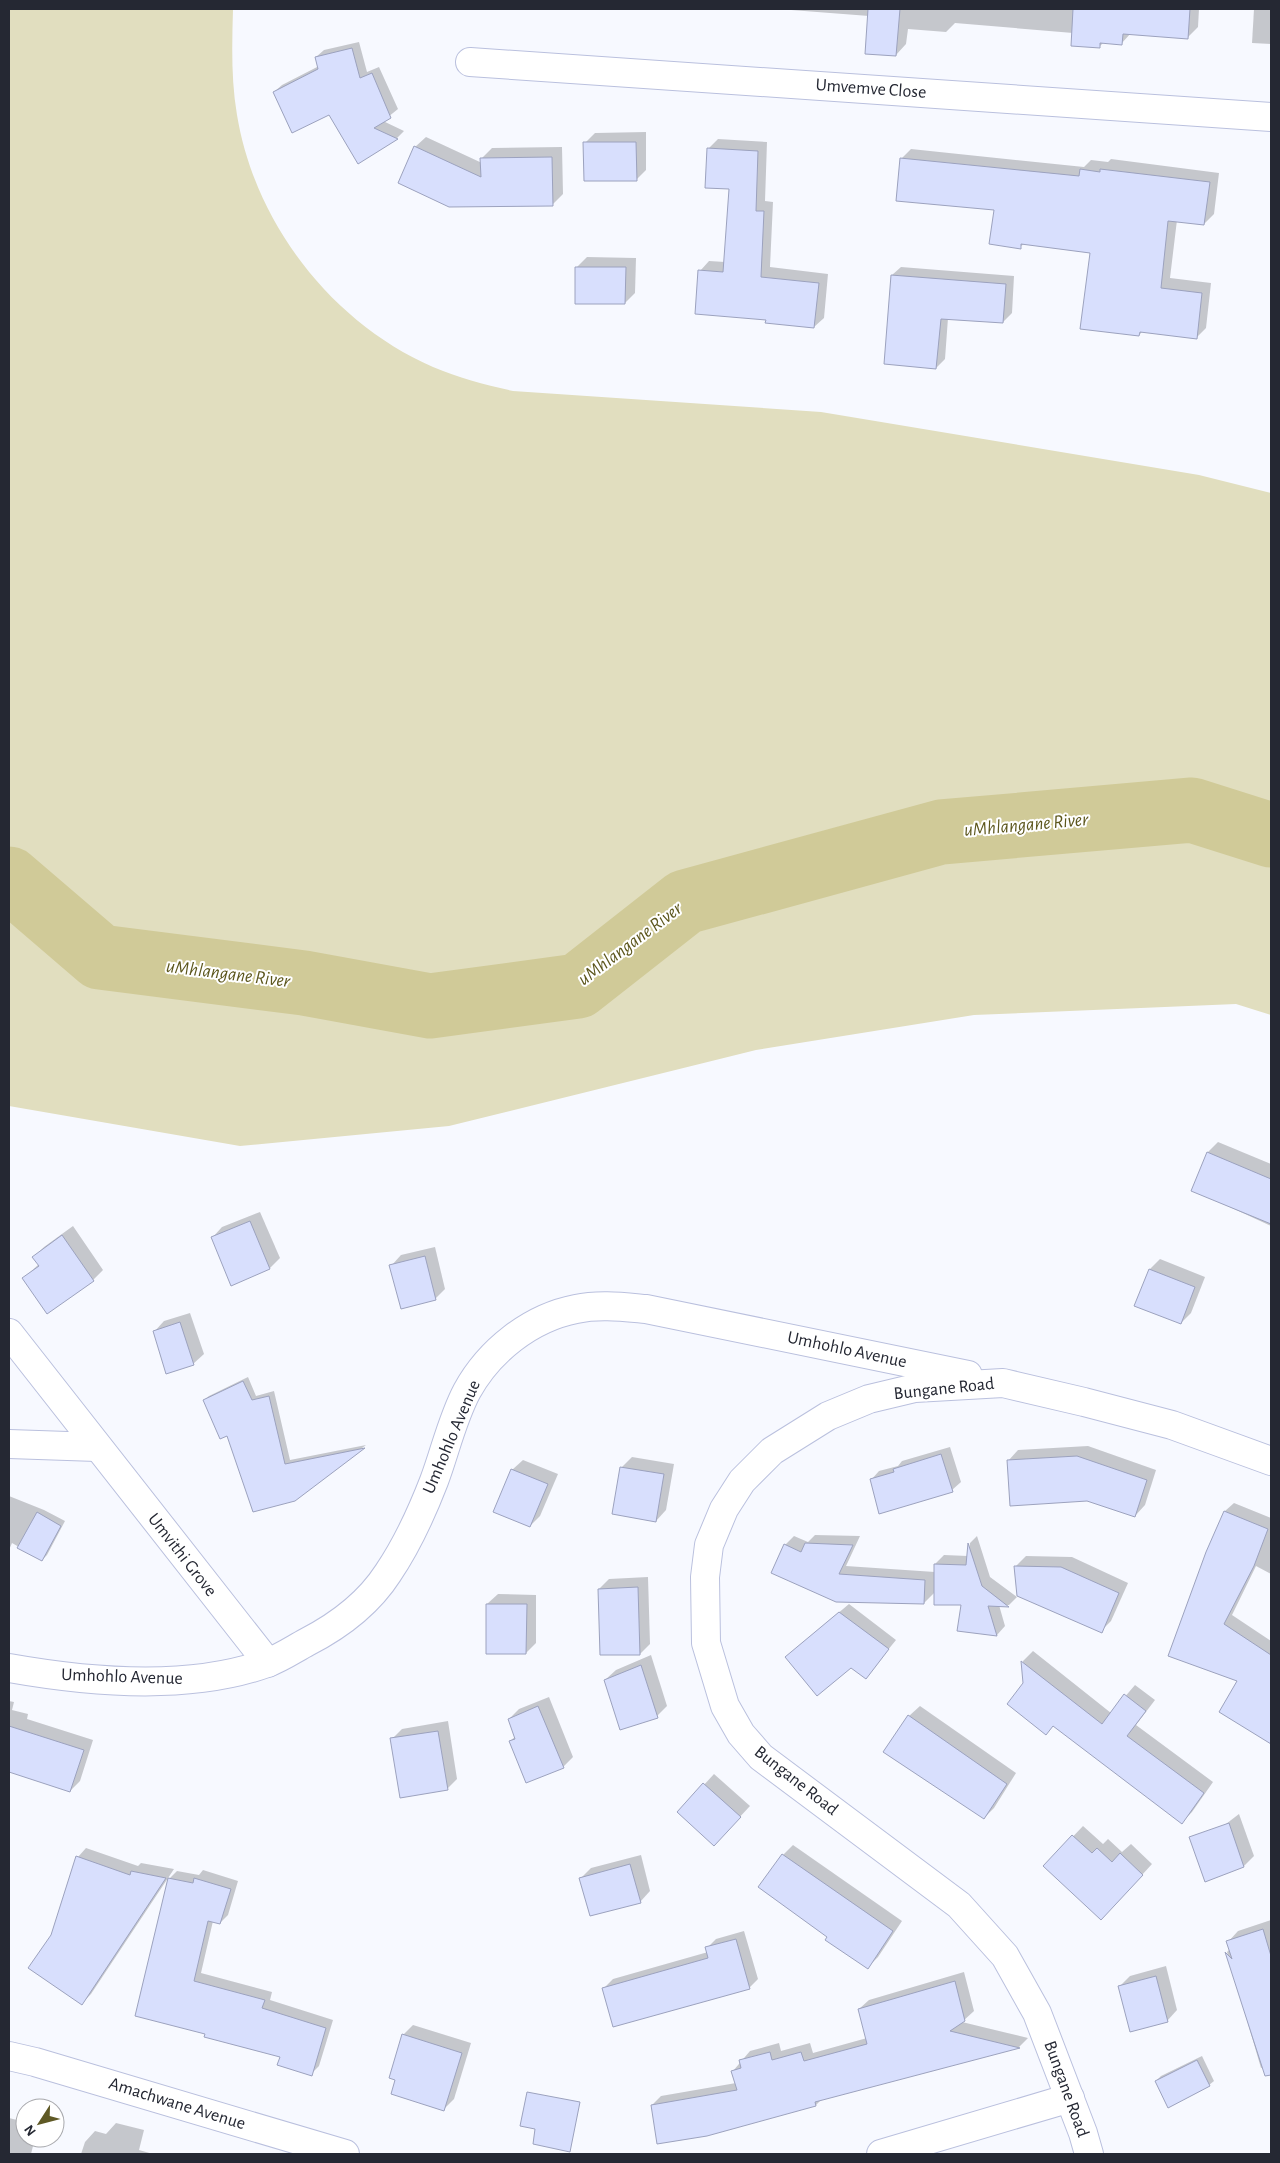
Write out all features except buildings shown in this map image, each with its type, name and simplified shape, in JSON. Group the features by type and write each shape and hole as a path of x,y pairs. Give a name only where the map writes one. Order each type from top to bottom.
{"street":[{"name":"Umvemve Close","path":"470,62 1271,116"},
{"name":"Umhohlo Avenue","path":"9,1668 77,1677 163,1681 218,1676 268,1663 344,1621 374,1592 388,1574 417,1520 434,1481 466,1393 479,1372 494,1354 534,1323 575,1309 596,1306 646,1309 1003,1383"},
{"name":"Umvithi Grove","path":"9,1333 268,1663"},
{"name":"Bungane Road","path":"1088,2154 1083,2133 1037,2012 1005,1956 959,1905 761,1757 741,1734 726,1706 706,1643 705,1578 709,1545 724,1509 742,1481 772,1451 828,1416 869,1399 915,1388 1003,1383 1172,1425 1271,1461"},
{"path":"9,1444 97,1447"},
{"name":"Amachwane Avenue","path":"9,2056 36,2062 345,2154"},
{"path":"881,2154 1070,2098"}],"shaded area":[{"path":"9,9 233,9 232,49 237,115 246,155 261,194 280,231 304,265 331,297 362,324 396,348 443,371 513,391 821,412 1199,475 1271,493 1271,1015 1236,1004 974,1015 756,1050 449,1126 240,1146 9,1106"}],"waterway":[{"name":"uMhlangane River","path":"9,879 100,957 304,983 430,1006 578,986 685,902 941,832 1192,810 1271,835"}]}
